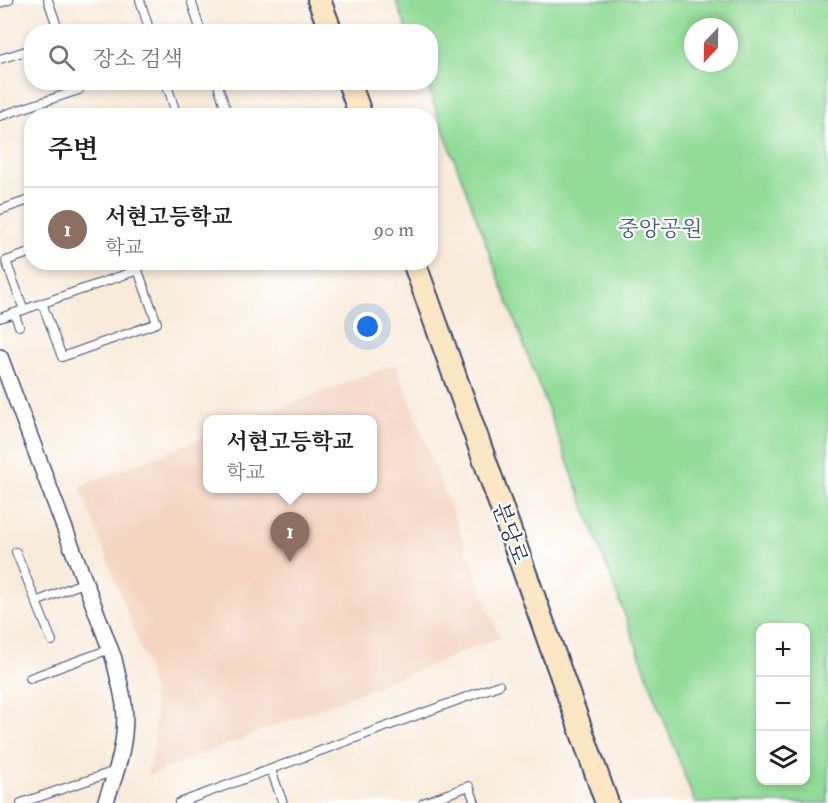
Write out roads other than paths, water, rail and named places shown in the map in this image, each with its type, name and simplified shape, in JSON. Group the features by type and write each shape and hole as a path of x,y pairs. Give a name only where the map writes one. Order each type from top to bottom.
{"main road":[{"path":"319,0 328,24"},
{"path":"352,90 358,108"},
{"name":"분당로","path":"417,270 607,803"}],"street":[{"path":"0,357 110,649 124,704 125,726 122,750 105,803"}],"lane":[{"path":"0,3 9,0"},
{"path":"48,0 56,24"},
{"path":"140,0 148,24"},
{"path":"191,0 198,24"},
{"path":"0,59 24,52"},
{"path":"24,108 79,90"},
{"path":"169,90 174,108"},
{"path":"220,90 225,108"},
{"path":"0,116 24,108"},
{"path":"0,210 24,202"},
{"path":"24,255 6,261 24,310"},
{"path":"0,318 127,270"},
{"path":"42,303 62,357 157,324 138,270"},
{"path":"14,313 19,326"},
{"path":"16,552 52,641"},
{"path":"36,602 85,582"},
{"path":"30,678 110,649"},
{"path":"179,803 499,685"},
{"path":"271,770 283,803"},
{"path":"21,803 116,771"},
{"path":"423,803 469,786 475,803"}],"place":[{"name":"서현고등학교","path":"290,562"}],"park label":[{"name":"중앙공원","path":"660,228"}]}
